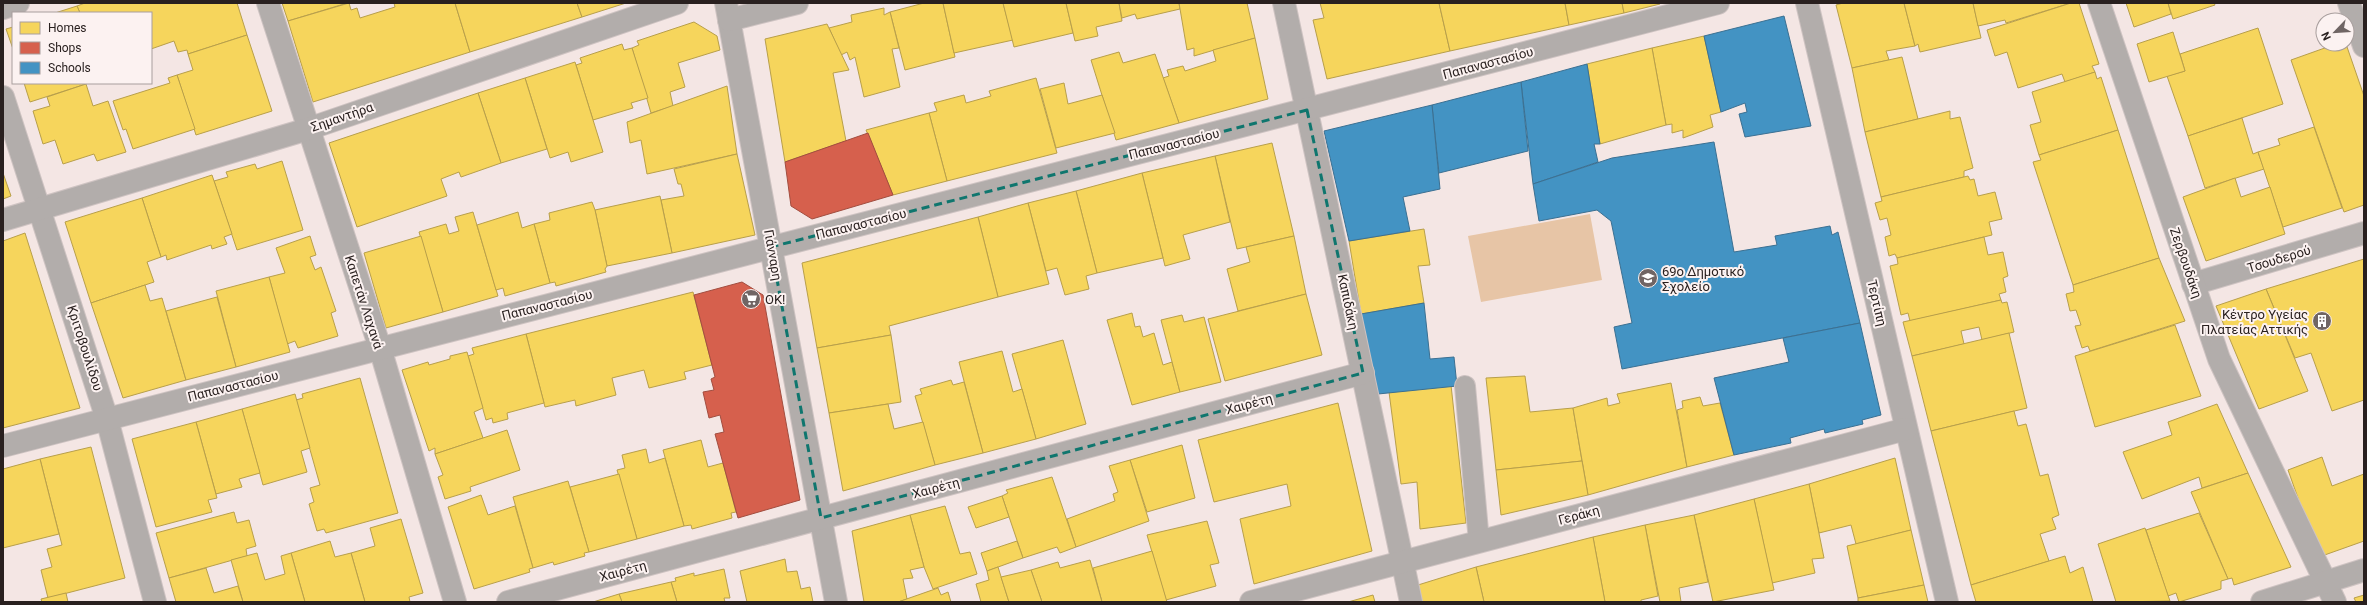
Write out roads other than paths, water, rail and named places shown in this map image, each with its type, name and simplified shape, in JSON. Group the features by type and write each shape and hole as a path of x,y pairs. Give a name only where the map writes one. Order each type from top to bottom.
{"street":[{"path":"3,8 18,3"},
{"name":"Καπετάν Λαχανά","path":"268,3 380,348 455,602"},
{"name":"Σημαντήρα","path":"3,220 308,129 677,3"},
{"path":"728,12 797,3"},
{"name":"Καπιδάκη","path":"1284,3 1411,602"},
{"name":"Παπαναστασίου","path":"3,446 1718,3"},
{"name":"Τερτίπη","path":"1807,3 1947,602"},
{"name":"Ζερβουδάκη","path":"2099,3 2219,359 2324,582 2335,602"},
{"path":"2349,3 2364,46"},
{"name":"Γιάνναρη","path":"728,12 836,602"},
{"name":"Κριτοβουλίδου","path":"3,97 108,419 155,602"},
{"name":"Τσουδερού","path":"2193,284 2364,233"},
{"name":"Χαιρέτη","path":"508,602 1363,373"},
{"name":"Γεράκη","path":"1251,602 1906,429"},
{"path":"2262,602 2364,570"}],"lane":[{"path":"1465,386 1479,542"}],"place":[{"name":"69ο Δημοτικό Σχολείο","path":"1648,278"},
{"name":"OK!","path":"751,299"},
{"name":"Κέντρο Υγείας Πλατείας Αττικής","path":"2322,321"}]}
